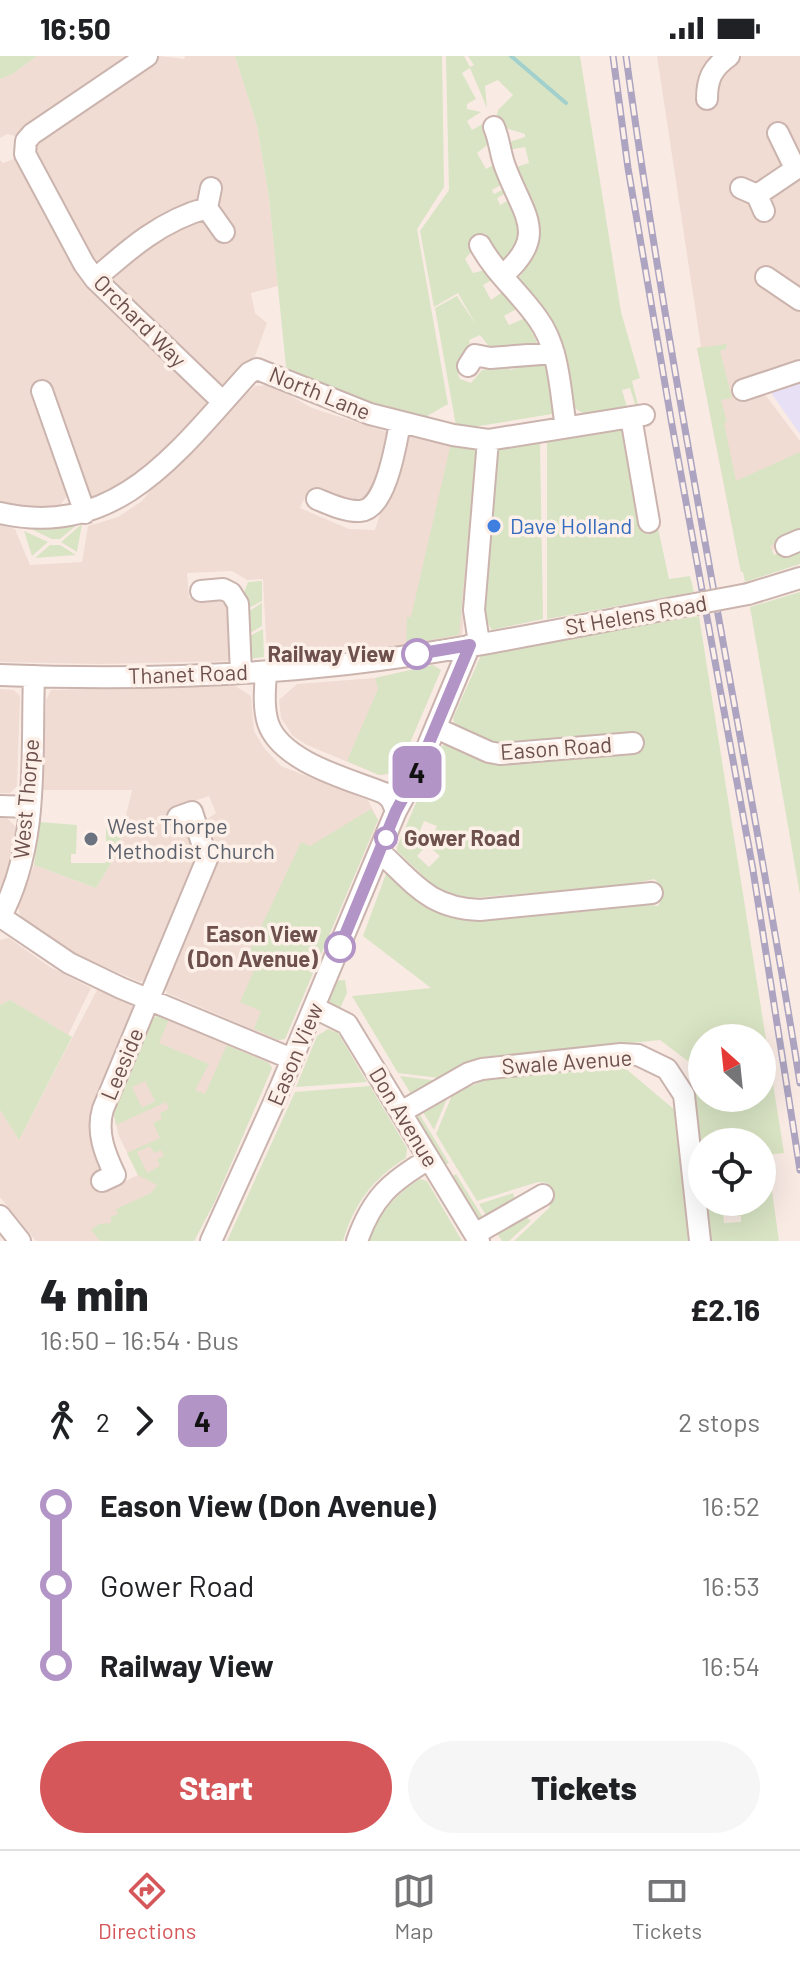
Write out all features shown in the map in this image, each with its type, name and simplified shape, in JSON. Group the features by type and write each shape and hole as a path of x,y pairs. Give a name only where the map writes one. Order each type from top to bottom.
{"street":[{"path":"3,147 24,147 32,134 147,56"},
{"path":"707,99 709,78 720,58"},
{"path":"494,127 499,138 499,153 530,235 523,256 502,276"},
{"path":"754,198 798,167 778,133"},
{"name":"Orchard Way","path":"24,147 29,163 95,279 223,402"},
{"path":"95,279 138,240 209,198 224,232"},
{"path":"481,255 538,318 549,336 566,427"},
{"path":"766,277 800,300"},
{"path":"468,366 475,355 490,358 554,353"},
{"name":"North Lane","path":"0,513 40,520 85,513 112,502 147,479 249,373 257,369 348,407 400,423 488,440 638,416 649,522"},
{"path":"743,390 800,371"},
{"path":"42,391 85,513"},
{"path":"317,499 355,511 373,505 392,462 400,423"},
{"path":"474,644 488,440"},
{"name":"St Helens Road","path":"474,644 748,594 800,578"},
{"path":"201,591 223,589 236,597 241,673"},
{"name":"Thanet Road","path":"0,675 266,672 349,664 474,644"},
{"name":"Eason View","path":"211,1241 315,1008 396,811 474,644"},
{"path":"266,672 267,721 282,747 296,756 384,793 393,801 396,811"},
{"name":"West Thorpe","path":"0,918 21,870 27,847 34,676"},
{"name":"Eason Road","path":"436,728 500,754 633,743"},
{"path":"0,806 30,807"},
{"name":"Leeside","path":"113,1176 105,1153 100,1118 207,859 193,812"},
{"path":"380,852 437,902 456,909 480,910 652,893"},
{"name":"Leeside","path":"0,918 69,963 292,1059"},
{"name":"Don Avenue","path":"315,1008 347,1024 477,1238"},
{"name":"Swale Avenue","path":"401,1112 469,1073 482,1069 621,1054 649,1058 674,1077 684,1095 699,1237"},
{"path":"357,1241 370,1209 381,1194 403,1174 429,1159"},
{"path":"477,1238 543,1195"},
{"path":"0,1216 20,1241"}],"shaded area":[{"path":"37,56 136,56 19,137 7,134 0,138 0,79 11,75"},
{"path":"160,56 184,59 185,56 235,56 257,126 269,198 278,286 251,293 255,313 267,323 254,359 226,384 217,385 112,286 112,272 189,217 205,219 222,243 234,235 215,205 218,183 205,180 201,199 102,265 90,263 31,147 41,137"},
{"path":"657,56 800,56 800,364 755,381 800,441 800,537 772,550 776,561 741,572 697,348 701,347"},
{"path":"16,158 97,297 210,399 208,407 149,469 94,502 82,491 46,381 38,380 30,387 30,393 67,496 58,508 35,512 0,504 0,160 3,163"},
{"path":"800,379 800,434 769,390"},
{"path":"271,385 312,408 390,433 379,482 359,505 308,491 300,508 349,529 375,530 404,434 480,449 462,636 387,648 267,659 263,579 247,580 232,571 187,573 189,598 223,595 232,600 236,661 99,664 0,662 0,525 15,529 30,565 82,562 88,526 118,517 142,501 255,386"},
{"path":"433,665 441,670 397,773 379,775 307,745 293,736 281,718 279,700 297,684 375,678"},
{"path":"234,685 251,696 254,731 264,748 281,766 368,800 378,820 285,1039 278,1040 167,993 164,984 214,867 204,821 216,813 209,796 168,810 174,827 187,826 198,863 148,979 140,982 76,954 21,918 18,907 34,865 96,888 117,853 132,790 42,790 46,700 51,690"},
{"path":"0,689 14,690 20,696 17,786 10,793 0,793"},
{"path":"0,817 6,817 17,828 12,861 0,893"},
{"path":"9,938 50,967 91,988 68,1035 10,1000 0,1005 0,940"},
{"path":"97,990 130,1003 135,1014 92,1119 101,1168 92,1175 101,1193 138,1175 118,1134 112,1104 159,1015 269,1063 272,1068 215,1201 194,1241 36,1241 0,1197 0,1110 19,1140"}],"green space":[{"path":"0,56 37,56 11,75 0,79"},
{"path":"235,56 442,56 444,187 417,229 448,404 422,419 351,398 286,367 269,198 257,126"},
{"path":"446,56 464,56 470,67 474,65 468,56 580,56 621,312 640,378 632,381 639,409 630,388 622,390 627,407 604,413 582,413 571,403 556,331 518,279 530,263 526,259 531,247 532,225 510,169 529,163 525,147 508,150 508,146 512,141 525,137 525,134 506,128 496,118 498,110 513,95 498,80 485,86 487,108 470,68 462,73 476,99 467,104 467,109 481,112 467,121 472,130 484,123 491,142 477,153 486,169 498,162 506,182 492,190 494,194 504,189 506,193 497,198 500,205 509,200 515,203 523,239 513,260 498,257 485,233 469,242 472,251 465,259 473,273 485,270 494,279 483,285 491,300 504,291 518,308 504,316 509,325 525,318 537,342 531,346 532,350 510,352 508,347 491,349 480,335 469,340 458,372 460,379 471,383 482,370 506,366 510,370 541,362 546,367 554,408 552,414 467,428 456,426 435,308 457,296 476,325 458,293 434,307 420,231 449,190"},
{"path":"727,344 726,349 720,351 732,398 721,400 736,481 800,452 800,531 770,546 774,555 800,543 800,564 745,582 697,348"},
{"path":"625,426 644,530 658,528 669,579 690,576 694,592 547,619 547,439"},
{"path":"540,441 543,619 492,630 483,616 497,449"},
{"path":"451,443 476,448 459,635 406,644 407,617 411,617"},
{"path":"78,524 60,539 52,539 29,528"},
{"path":"82,524 77,552 61,542"},
{"path":"24,531 48,542 32,556"},
{"path":"50,545 60,545 76,555 35,558"},
{"path":"262,581 262,601 245,610 244,593 248,582"},
{"path":"800,592 800,895 750,607"},
{"path":"262,603 262,626 247,635 246,613"},
{"path":"699,616 764,1024 688,1024 688,1061 660,1040 474,1059 439,1078 398,1073 352,996 431,988 363,936 387,871 428,906 464,920 644,904 658,906 662,895 654,879 627,885 460,899 437,889 397,851 397,847 440,747 446,744 477,756 641,742 640,737 633,733 497,745 455,727 453,718 482,653","holes":["424,821 437,826 430,841 417,838","427,845 440,856 429,867 417,856"]},
{"path":"263,629 264,657 248,659 246,638"},
{"path":"433,665 441,670 397,773 379,775 347,761 378,689 375,678"},
{"path":"371,809 378,820 285,1039 278,1040 254,1029 261,1011 240,1002 256,966 245,961 301,842 310,846"},
{"path":"40,822 77,825 76,854 71,854 71,863 106,863 106,824 124,825 117,853 96,888 34,865"},
{"path":"345,980 347,993 338,1013 330,1002 330,990 332,981"},
{"path":"10,1000 72,1037 19,1140 0,1110 0,1005"},
{"path":"159,1015 169,1019 159,1043 209,1064 195,1090 205,1094 227,1045 269,1063 272,1068 215,1201 194,1241 100,1241 91,1230 99,1224 111,1223 111,1217 118,1214 116,1209 151,1193 157,1185 138,1175 127,1153 160,1138 153,1123 162,1119 160,1113 169,1109 166,1102 116,1125 112,1104 149,1020","holes":["145,1081 155,1101 142,1108 132,1087","150,1146 154,1153 161,1150 164,1156 157,1159 160,1166 147,1173 137,1152"]},
{"path":"328,1029 338,1033 367,1082 296,1087 317,1036"},
{"path":"614,1066 625,1068 676,1111 688,1241 514,1241 549,1208 554,1196 547,1183 538,1182 477,1201 436,1134 453,1093 486,1080"},
{"path":"400,1076 440,1081 414,1099"},
{"path":"370,1086 407,1148 406,1158 384,1174 366,1193 343,1241 227,1241 295,1092"},
{"path":"448,1096 434,1130 420,1107"},
{"path":"776,1102 784,1153 776,1154 776,1128 699,1128 697,1112 776,1112"},
{"path":"417,1110 449,1163 442,1166 414,1118"},
{"path":"456,1174 487,1224 480,1226 450,1178"},
{"path":"420,1179 427,1181 462,1241 369,1241 389,1206"},
{"path":"513,1193 515,1200 490,1222 479,1204"},
{"path":"520,1212 531,1221 509,1241 502,1241 493,1228"},
{"path":"707,1216 723,1216 724,1223 741,1222 741,1216 776,1216 779,1241 710,1241"}],"waterway":[{"path":"511,56 566,103"}],"railway":[{"path":"613,56 628,168 753,870 800,1170"},
{"path":"626,56 665,313 800,1083"}],"bus line":[{"name":"4","path":"340,947 470,645 417,654"}],"place":[{"name":"Dave Holland","path":"494,526"},
{"name":"Railway View","path":"417,654"},
{"name":"Gower Road","path":"386,838"},
{"name":"West Thorpe Methodist Church","path":"91,839"},
{"name":"Eason View (Don Avenue)","path":"340,947"}]}
